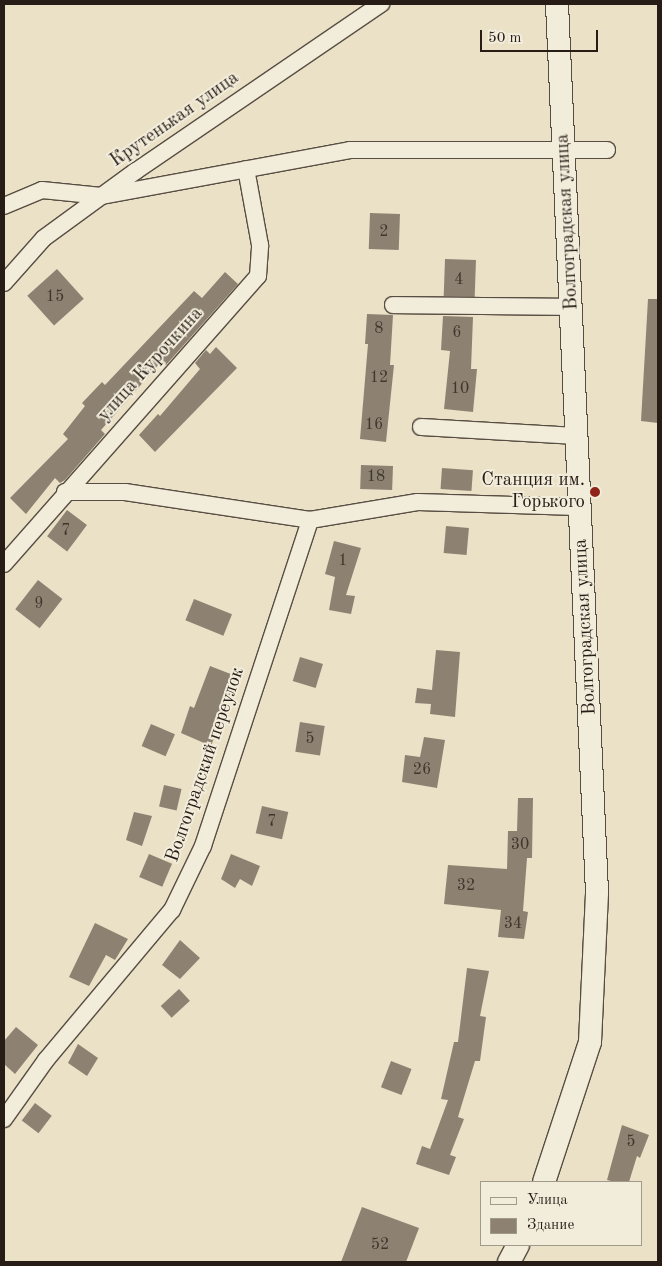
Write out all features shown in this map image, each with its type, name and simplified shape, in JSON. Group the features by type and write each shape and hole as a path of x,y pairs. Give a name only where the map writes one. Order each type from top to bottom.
{"main road":[{"name":"Волгоградская улица","path":"544,1181 590,1042 598,892 557,4"},
{"path":"509,1262 517,1246"}],"street":[{"name":"Крутенькая улица","path":"4,283 44,238 381,4"},
{"path":"4,206 42,190 102,196 350,150 607,150"},
{"name":"улица Курочкина","path":"4,564 64,492 258,276 260,245 246,169"},
{"path":"393,305 572,307"},
{"path":"421,427 577,436"},
{"path":"64,492 125,492 310,520 418,502 580,507"},
{"name":"Волгоградский переулок","path":"4,1118 46,1060 172,910 203,846 310,520"}],"building":[{"path":"370,213 400,214 399,250 369,249"},
{"path":"445,259 476,260 475,297 444,296"},
{"path":"57,269 84,299 54,325 27,296"},
{"path":"225,272 238,284 166,365 162,361 101,430 105,434 65,480 60,483 55,478 26,514 10,498 68,439 63,434 85,406 82,403 102,382 105,385 194,291 202,298"},
{"path":"648,299 658,299 658,423 641,421"},
{"path":"367,314 393,315 390,365 394,365 386,442 360,439 368,344 365,344"},
{"path":"443,316 473,317 471,369 477,369 473,412 444,409 450,351 441,350"},
{"path":"216,347 237,368 155,452 139,435 158,414 160,416 200,369 195,363 206,350 210,354"},
{"path":"361,465 393,466 392,490 360,489"},
{"path":"442,468 473,470 471,491 441,489"},
{"path":"67,510 87,525 67,551 47,536"},
{"path":"446,526 469,528 467,555 444,553"},
{"path":"334,541 361,548 346,595 355,596 351,614 329,610 335,577 325,574"},
{"path":"38,580 62,599 40,628 15,609"},
{"path":"194,599 232,614 223,636 185,620"},
{"path":"436,650 460,652 455,717 430,714 431,704 415,703 417,688 432,690"},
{"path":"300,657 323,664 316,688 293,681"},
{"path":"210,666 241,678 227,702 211,746 181,733 190,706 194,708"},
{"path":"300,722 325,726 320,756 295,752"},
{"path":"151,724 175,734 166,756 142,746"},
{"path":"424,737 445,740 437,788 402,782 405,755 420,757"},
{"path":"164,785 182,789 177,810 159,806"},
{"path":"518,798 533,798 532,858 527,858 523,911 528,912 524,939 498,937 501,910 444,904 448,865 507,869 508,831 517,831"},
{"path":"262,806 288,812 282,839 256,833"},
{"path":"134,812 152,816 142,846 126,840"},
{"path":"149,854 172,864 162,887 139,877"},
{"path":"231,854 260,866 252,886 240,879 235,888 221,879"},
{"path":"95,923 128,939 115,960 106,955 89,986 69,977"},
{"path":"180,940 200,958 180,979 162,965"},
{"path":"467,968 489,971 480,1016 486,1017 480,1061 475,1061 458,1117 464,1119 450,1155 456,1157 449,1175 416,1164 422,1146 430,1149 448,1100 441,1099 454,1042 458,1042"},
{"path":"179,989 190,1001 172,1018 161,1006"},
{"path":"16,1027 38,1045 15,1074 4,1064 4,1041"},
{"path":"78,1044 98,1058 87,1076 68,1063"},
{"path":"391,1061 412,1069 402,1095 381,1087"},
{"path":"35,1103 52,1116 39,1133 22,1121"},
{"path":"622,1125 649,1135 640,1158 637,1156 629,1181 607,1180"},
{"path":"362,1207 419,1228 406,1262 341,1262"}],"place":[{"name":"Станция им. Горького","path":"595,492"}]}
